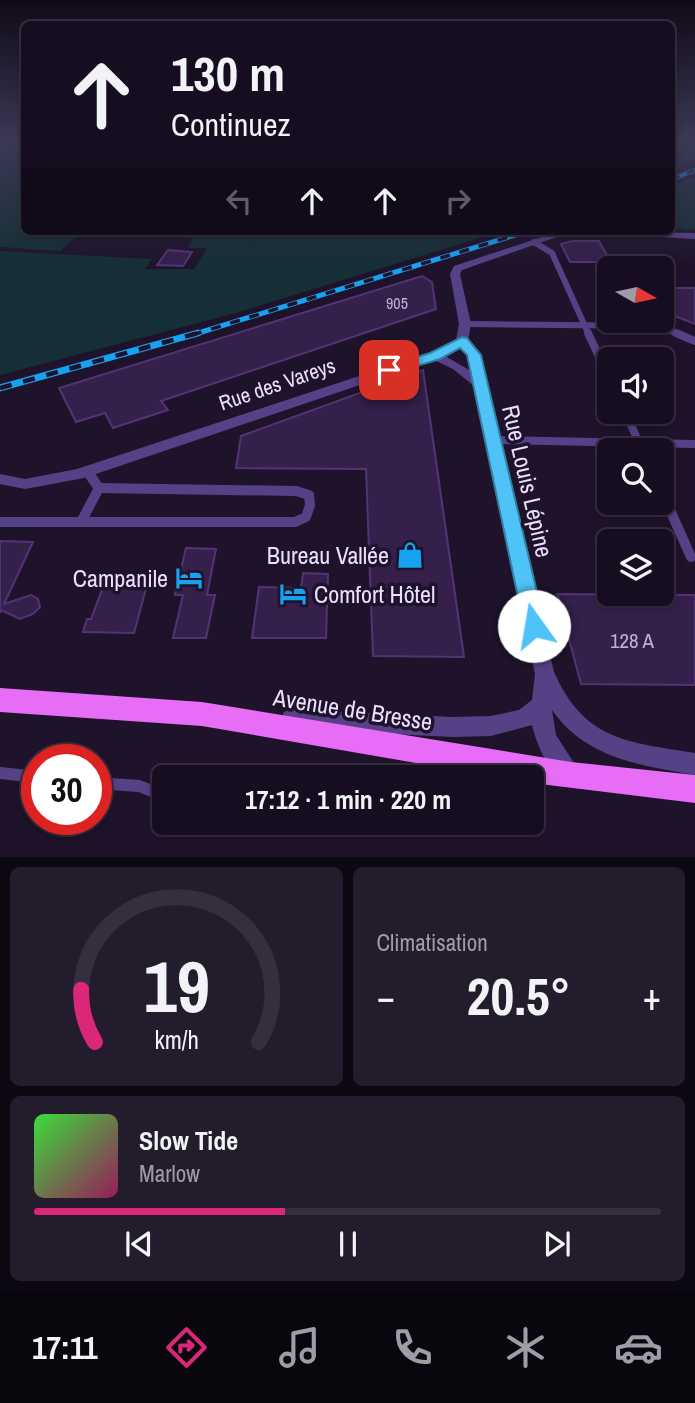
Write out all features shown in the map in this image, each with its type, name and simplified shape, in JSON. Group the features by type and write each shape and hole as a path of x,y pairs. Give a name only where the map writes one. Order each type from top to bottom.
{"main road":[{"name":"Avenue de Bresse","path":"0,700 202,714 571,775 695,789"}],"street":[{"path":"462,341 466,324 455,274 458,268 556,235"},
{"path":"675,235 695,236"},
{"name":"Rue des Vareys","path":"0,479 17,483 42,483 87,471 435,356 462,341"},
{"name":"Rue Louis Lépine","path":"462,341 474,355 545,674 540,706 544,733 550,750 571,775"},
{"path":"435,356 457,366 479,383"},
{"path":"545,674 560,706 581,729 609,744 645,755 695,764"},
{"path":"202,714 478,726 524,719 540,706"}],"lane":[{"path":"534,242 552,253 597,351"},
{"path":"466,324 659,326 695,341"},
{"path":"492,440 597,444"},
{"path":"674,445 695,444"},
{"path":"87,471 99,488"},
{"path":"81,522 99,488"},
{"path":"0,522 295,522 306,517 310,505 309,495 296,491 99,488"},
{"path":"672,515 691,557"},
{"path":"0,773 21,775"},
{"path":"112,784 139,786 152,791"}],"shaded area":[{"path":"0,183 21,183 21,235 78,235 60,251 0,247"},
{"path":"695,183 695,230 675,228 675,185"},
{"path":"147,235 489,235 236,313 0,375 0,251 152,259 145,269 194,269 207,248 187,248 193,238"}],"building":[{"path":"572,241 599,241 608,256 597,256 597,262 570,262 561,244"},
{"path":"168,250 192,252 183,266 157,265"},
{"path":"422,276 432,282 436,309 161,401 168,410 113,428 105,413 76,422 59,388"},
{"path":"674,288 695,288 695,324 674,316"},
{"path":"423,370 464,657 373,656 366,469 236,468 241,436"},
{"path":"0,541 33,542 4,604 31,595 38,599 40,607 33,614 20,619 1,610 0,613"},
{"path":"186,548 216,549 207,595 215,595 206,638 173,638 183,595 175,595"},
{"path":"303,573 328,574 326,638 252,638 259,587 301,588"},
{"path":"104,584 147,585 134,633 83,632 87,619 91,619"},
{"path":"557,594 597,594 597,606 674,606 674,595 695,595 695,685 581,684"}],"railway":[{"path":"192,335 515,235"},
{"path":"0,388 198,333"}],"place":[{"name":"Bureau Vallée","path":"410,555"},
{"name":"Campanile","path":"189,578"},
{"name":"Comfort Hôtel","path":"293,594"}],"route":[{"path":"389,370 448,351 462,341 474,355 534,626"}]}
